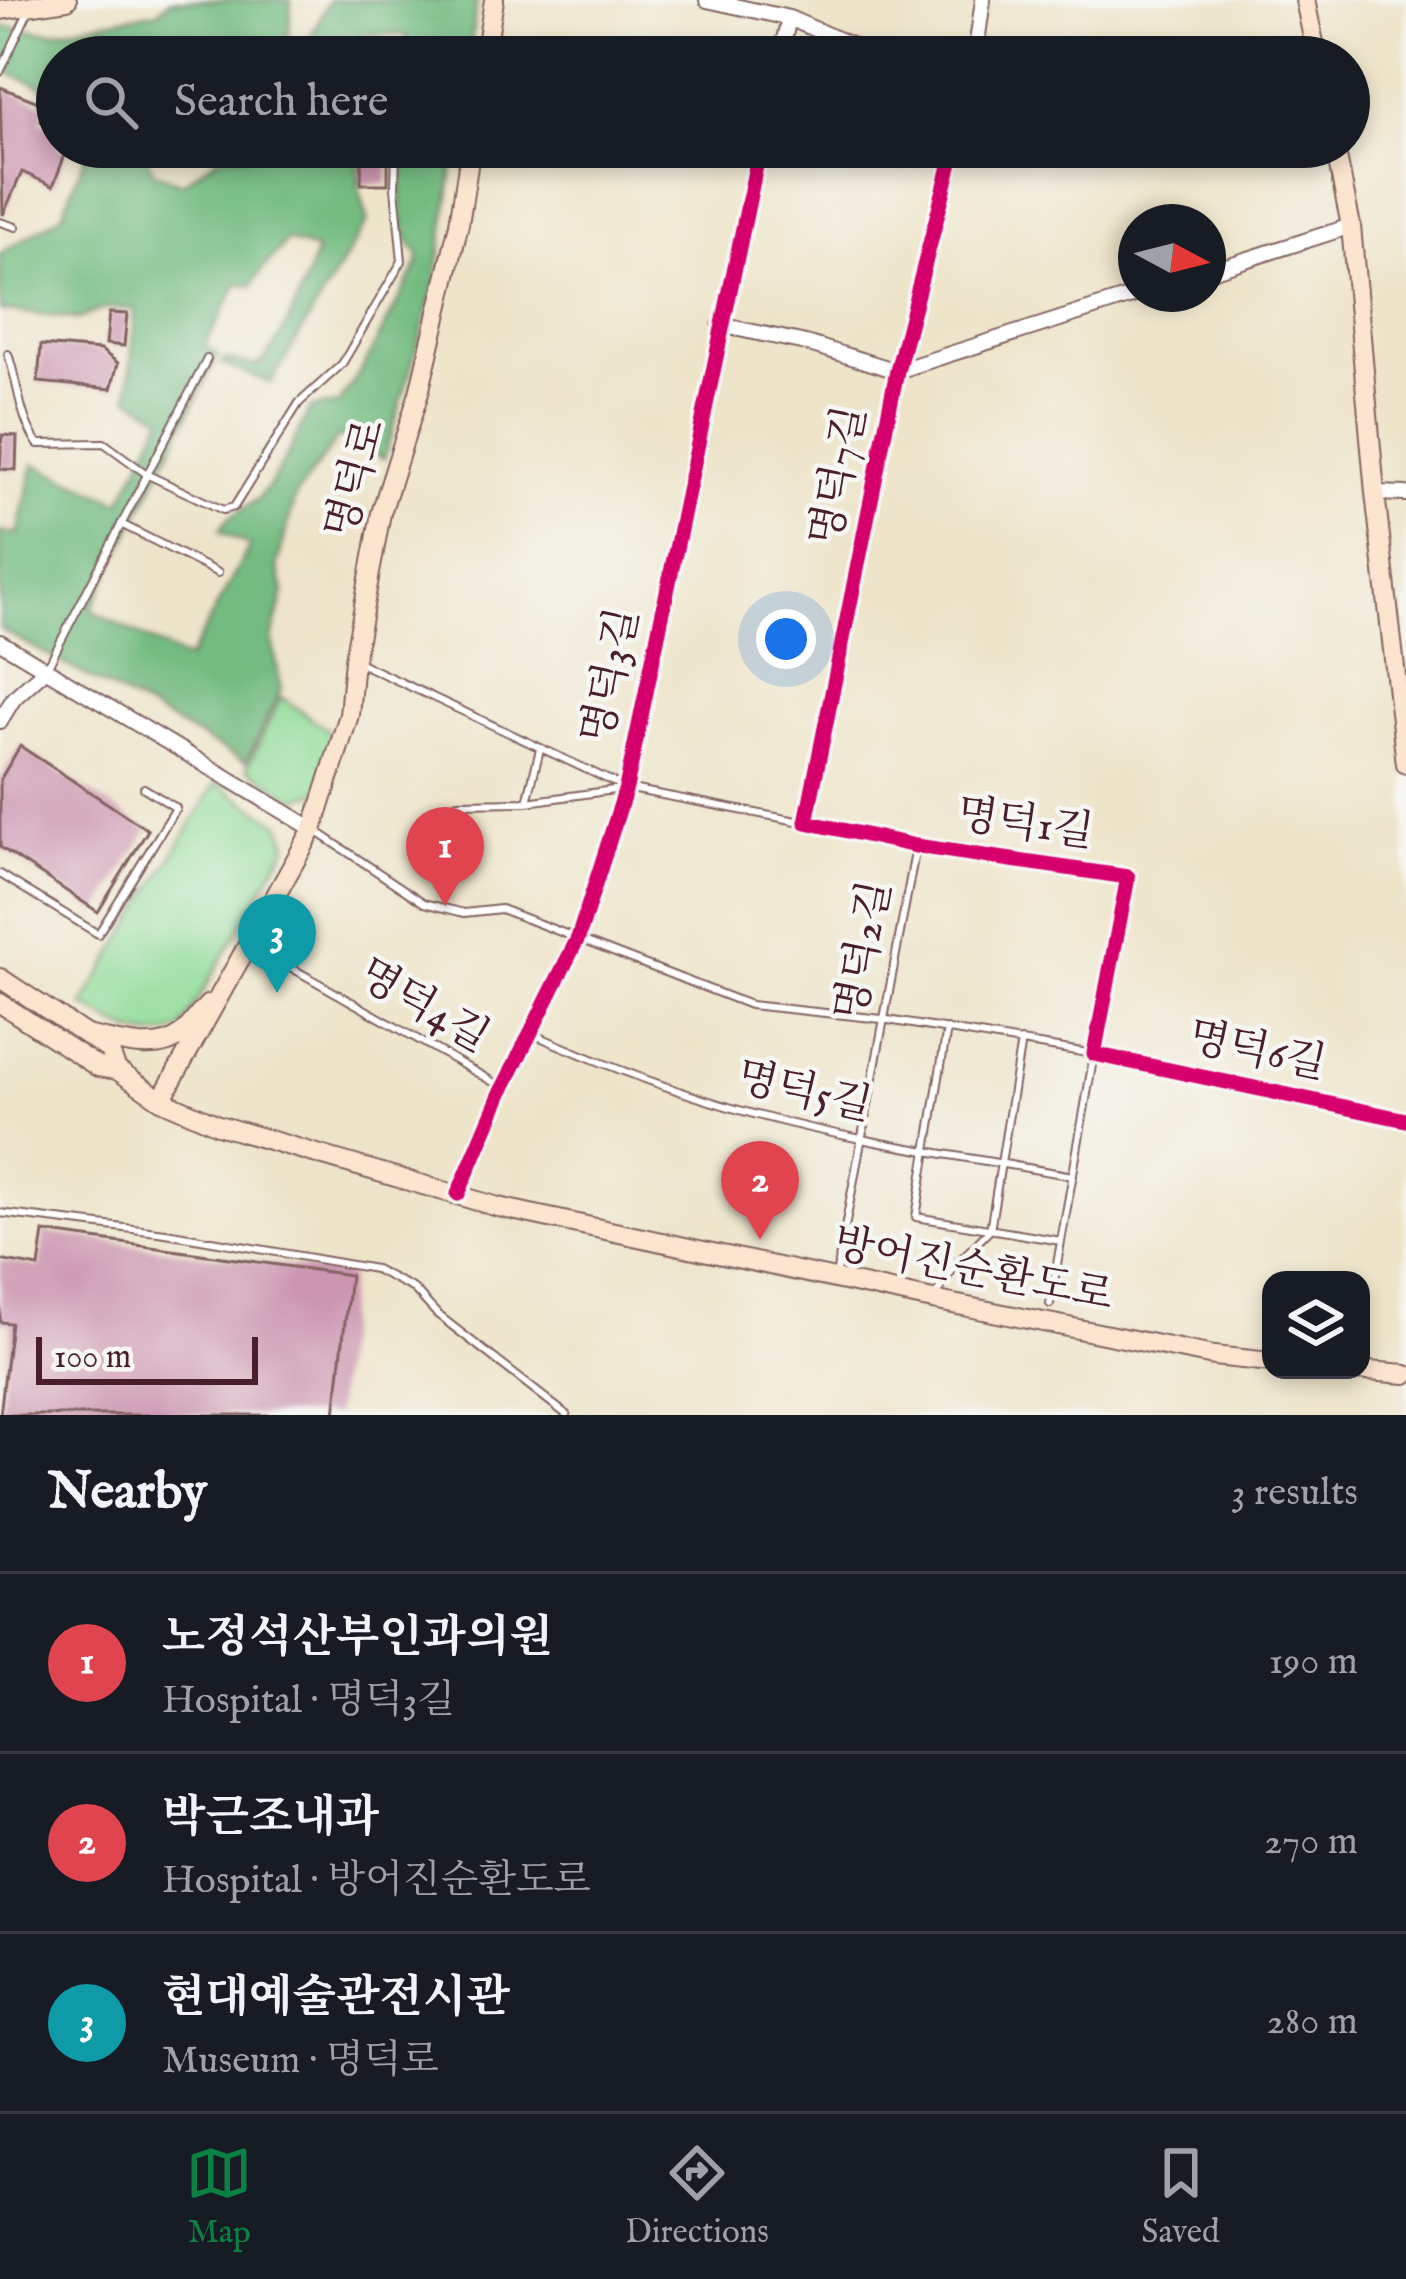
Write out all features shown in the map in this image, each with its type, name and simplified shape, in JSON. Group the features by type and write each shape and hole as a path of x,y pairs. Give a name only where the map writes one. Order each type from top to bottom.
{"street":[{"path":"14,5 68,0"},
{"path":"488,36 494,0"},
{"path":"707,0 789,18 830,36"},
{"path":"978,36 983,0"},
{"path":"1305,0 1313,36"},
{"path":"785,36 789,18"},
{"name":"명덕로","path":"161,1100 313,829 349,715 354,660 381,513 418,393 468,168"},
{"name":"명덕3길","path":"458,1194 503,1088 578,938 626,788 755,168"},
{"name":"명덕7길","path":"806,822 897,371 950,168"},
{"path":"1339,168 1351,226 1406,764"},
{"path":"1226,266 1351,226"},
{"path":"720,325 897,371 1118,300"},
{"path":"1375,493 1406,494"},
{"path":"0,642 313,829"},
{"path":"0,721 14,698 46,669"},
{"name":"명덕1길","path":"806,822 916,846 1128,877 1094,1054"},
{"name":"방어진순환도로","path":"0,978 109,1050 117,1070"},
{"path":"86,1035 140,1045 164,1043 182,1035 222,994"},
{"name":"방어진순환도로","path":"0,1003 98,1067 117,1070 161,1100 218,1126 498,1207 933,1300 1214,1356 1262,1361"},
{"name":"명덕6길","path":"1094,1054 1406,1120"},
{"path":"1370,1371 1406,1374"}],"lane":[{"path":"0,72 14,5"},
{"path":"8,354 21,390 22,422 38,444 104,443 148,475 223,510 234,507 299,403 342,364 402,261 395,168"},
{"path":"0,221 16,226"},
{"path":"46,669 208,359"},
{"path":"121,524 218,573"},
{"path":"354,660 626,788 806,822"},
{"path":"527,802 540,749"},
{"path":"0,874 98,934 176,808 144,788"},
{"path":"457,803 527,802 626,788"},
{"name":"명덕6길","path":"313,829 424,903 464,914 501,909 750,1005 883,1018 1094,1054"},
{"name":"명덕2길","path":"836,1280 916,846"},
{"name":"명덕4길","path":"250,944 503,1088"},
{"path":"947,1029 916,1216 1061,1241"},
{"name":"명덕5길","path":"532,1034 664,1087 759,1116 1072,1176"},
{"path":"933,1300 957,1263 990,1230 1022,1040"},
{"name":"명덕1길","path":"1051,1304 1094,1054"},
{"path":"0,1214 166,1233 375,1269 414,1289 437,1314 567,1415"}],"green space":[{"path":"170,0 291,0 287,36 36,36 36,84 0,69 0,26 52,32 159,11"},
{"path":"329,0 477,0 472,36 311,36"},
{"path":"81,168 152,168 183,183 204,168 359,168 368,220 271,383 222,364 225,359 258,366 293,312 317,251 287,240 252,286 238,283 205,346 218,355 91,610 188,660 250,546 220,531 269,485 310,408 338,404 364,366 418,264 419,254 402,218 402,168 453,168 436,283 384,459 339,436 295,496 277,566 284,592 272,639 281,689 246,762 0,629 0,532 18,534 34,464 121,502 163,417 129,397 135,309 106,308 77,319 0,310 0,254 62,215"},
{"path":"281,697 336,736 319,792 295,799 247,768"},
{"path":"216,783 280,824 288,844 182,1028 143,1035 83,1005"}],"building":[{"path":"0,87 36,101 36,168 60,168 53,186 22,172 3,215"},
{"path":"361,168 388,168 388,184 361,184"},
{"path":"109,313 127,314 124,346 106,344"},
{"path":"41,345 101,350 118,363 111,389 38,382"},
{"path":"2,435 17,436 16,470 0,469"},
{"path":"20,746 148,830 98,912 0,847 0,780"},
{"path":"44,1232 350,1275 335,1415 0,1415 11,1323 0,1322 0,1260 39,1267"}],"cycle path":[{"path":"458,1194 503,1088 578,938 626,788 756,168"},
{"path":"950,168 897,371 806,822 916,846 1128,877 1094,1054 1406,1120"}],"place":[{"name":"노정석산부인과의원","path":"445,906"},
{"name":"현대예술관전시관","path":"277,993"},
{"name":"박근조내과","path":"760,1240"}]}
